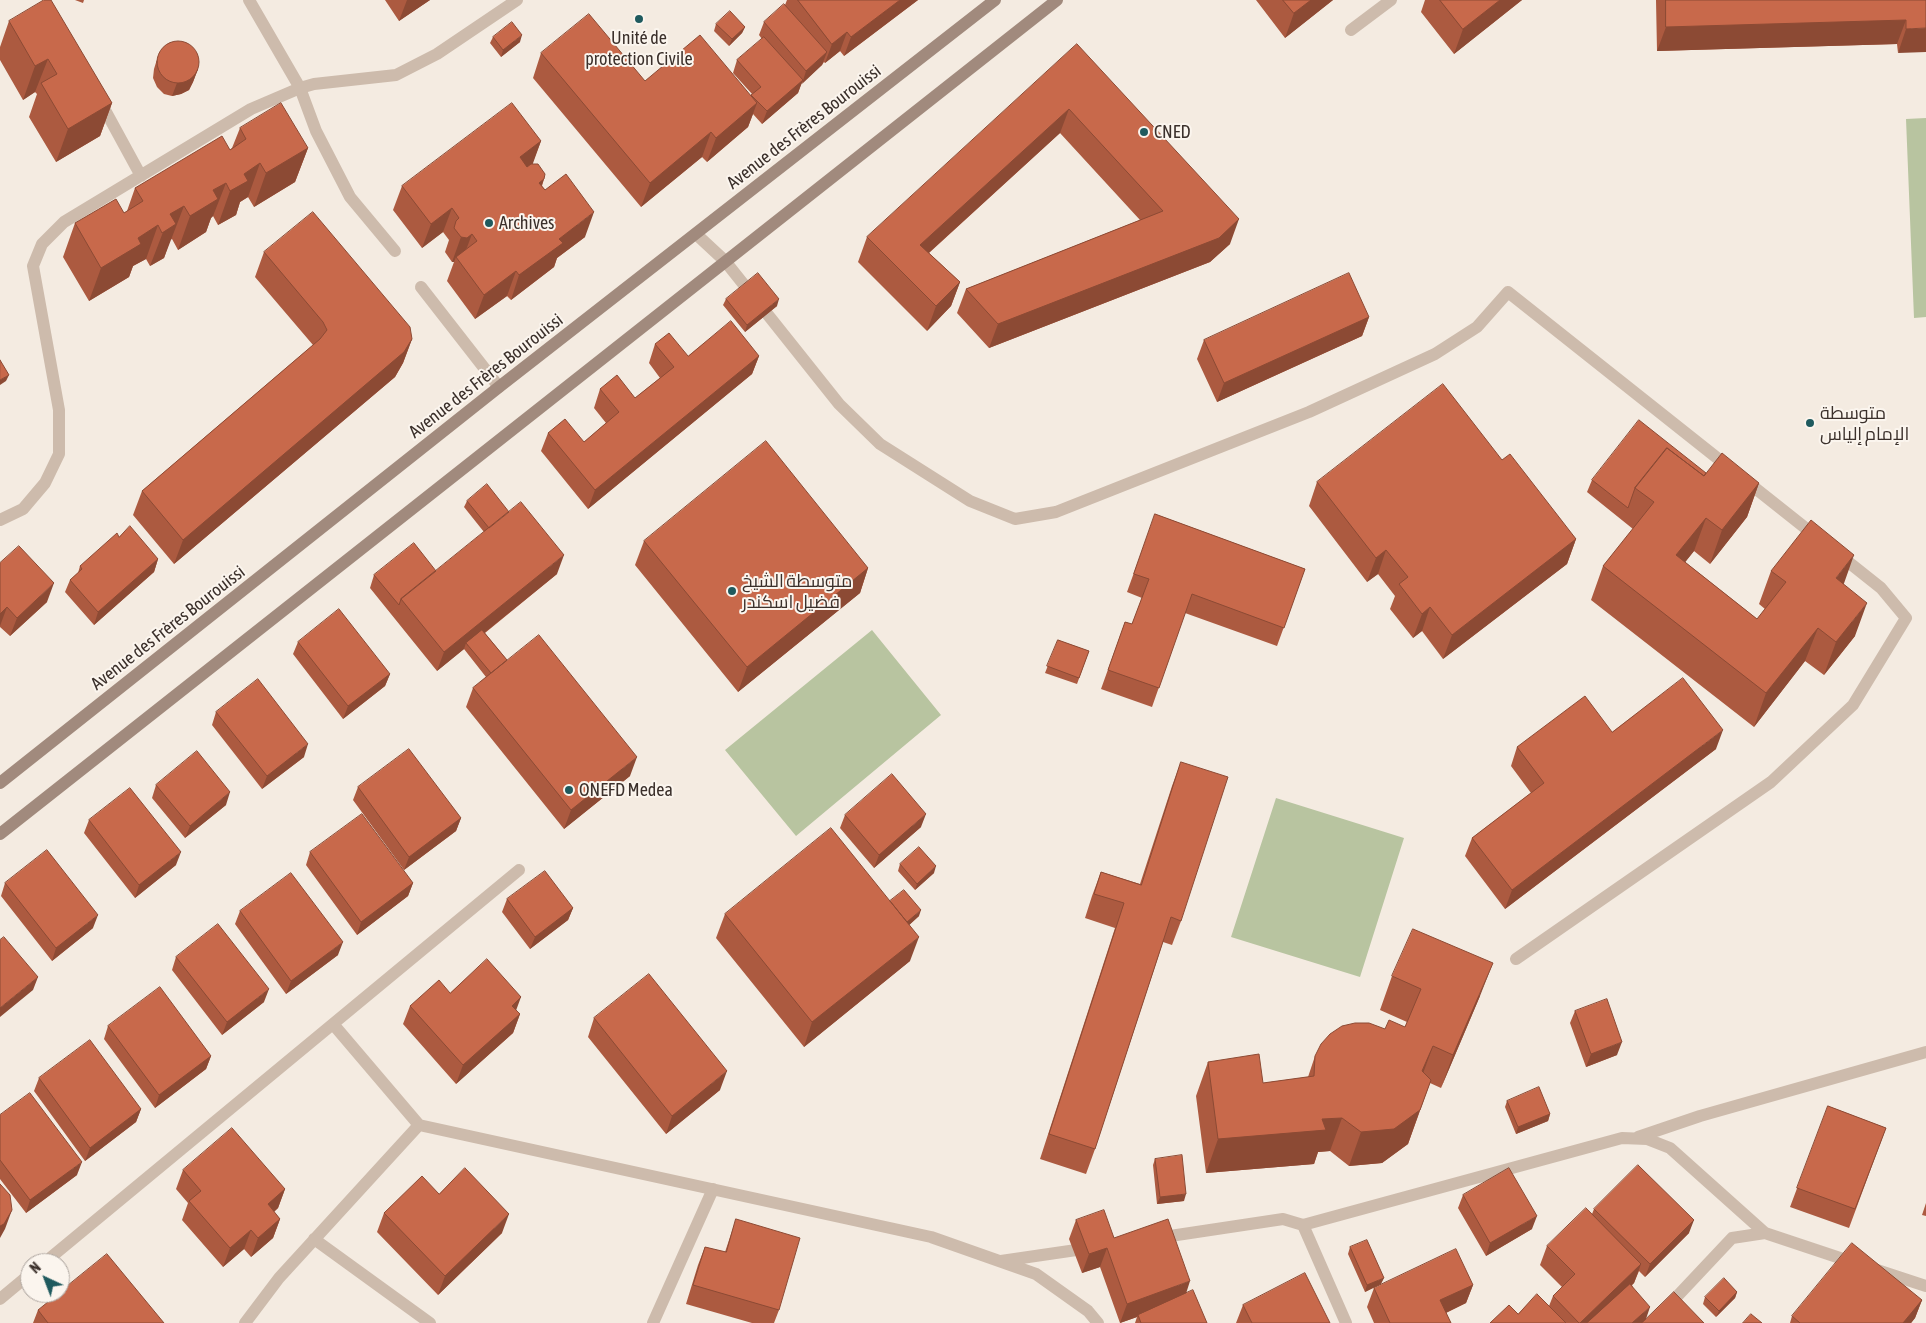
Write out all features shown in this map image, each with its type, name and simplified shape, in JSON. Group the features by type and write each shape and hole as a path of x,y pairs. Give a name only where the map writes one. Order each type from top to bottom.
{"main road":[{"name":"Avenue des Frères Bourouissi","path":"0,783 499,387 995,0"},
{"path":"0,834 1057,0"}],"street":[{"path":"249,0 300,88 316,131 350,197 395,251"},
{"path":"0,520 23,509 45,483 59,454 59,410 33,266 42,244 64,222 251,109 314,84 396,75 437,54 517,0"},
{"path":"1351,30 1391,0"},
{"path":"94,88 141,176"},
{"path":"696,234 725,262 839,404 880,444 970,501 1015,519 1056,512 1309,412 1436,354 1477,327 1508,292 1881,588 1906,618 1853,705 1772,782 1516,959"},
{"path":"421,287 499,387"},
{"path":"56,1253 520,870"},
{"path":"332,1024 419,1124 931,1237 1036,1274 1088,1311 1098,1323"},
{"path":"1633,1139 1700,1116 1926,1052"},
{"path":"244,1323 279,1278 419,1124"},
{"path":"1146,1240 1283,1219 1304,1225 1622,1138 1647,1139 1670,1148 1765,1233 1926,1286"},
{"path":"653,1323 712,1189"},
{"path":"1304,1225 1346,1323"},
{"path":"1652,1323 1732,1238 1765,1233"},
{"path":"314,1239 430,1323"},
{"path":"998,1261 1106,1245"},
{"path":"0,1299 20,1282"}],"green space":[{"path":"1926,118 1926,317 1914,318 1906,119"},
{"path":"872,630 941,715 796,836 725,750"},
{"path":"1276,798 1404,838 1360,977 1231,937"}],"building":[{"path":"44,0 51,0 112,103 68,129 41,83 57,74 48,59 35,66 9,21"},
{"path":"798,0 900,0 851,37 847,32 832,44"},
{"path":"1283,0 1311,0 1294,13"},
{"path":"1440,0 1500,0 1463,29"},
{"path":"1666,0 1926,0 1926,28 1906,29 1906,20 1666,27"},
{"path":"784,4 827,52 806,71 764,22"},
{"path":"730,11 745,27 732,39 716,24"},
{"path":"589,14 645,81 700,35 757,103 716,138 711,132 650,183 541,53"},
{"path":"512,22 522,35 503,50 493,37"},
{"path":"764,37 803,80 767,111 751,95 761,87 737,60"},
{"path":"178,41 186,43 195,51 199,62 197,70 189,79 178,83 170,81 161,73 157,62 159,54 167,45"},
{"path":"1077,44 1239,219 1219,238 998,324 966,289 1163,211 1069,109 920,245 960,282 936,306 867,237"},
{"path":"281,103 308,148 266,173 260,163 244,174 248,181 230,191 226,183 213,190 218,199 190,216 184,206 170,214 176,224 162,233 158,225 138,238 141,244 101,268 75,223 116,199 124,213 143,201 135,188 222,136 230,150 246,139 240,128"},
{"name":"Archives","path":"512,103 541,141 520,157 527,167 531,164 538,164 545,174 544,179 539,183 545,190 566,174 594,212 559,239 563,243 519,275 516,271 484,295 456,257 477,241 472,234 467,238 461,237 454,228 459,218 452,208 431,224 402,186"},
{"path":"313,212 410,327 412,339 404,352 183,540 142,491 320,339 327,330 323,322 264,252"},
{"path":"758,273 779,299 747,325 726,299"},
{"path":"1349,273 1369,317 1224,383 1204,340"},
{"path":"731,321 759,356 595,490 548,433 565,419 584,442 619,412 600,389 617,375 635,398 674,367 655,344 669,333 688,356"},
{"path":"0,360 9,375 0,380"},
{"path":"1443,384 1502,460 1510,454 1576,539 1452,635 1430,607 1422,614 1399,584 1408,577 1386,550 1376,558 1317,482"},
{"path":"1639,420 1706,473 1704,476 1667,448 1635,488 1628,508 1592,480"},
{"path":"766,441 868,568 747,667 644,541"},
{"path":"1667,448 1704,476 1722,453 1759,483 1722,530 1706,518 1676,555 1757,619 1786,582 1771,571 1811,520 1854,555 1836,578 1867,603 1836,642 1818,628 1766,693 1603,566 1654,502 1635,488"},
{"path":"487,484 509,512 489,528 467,501"},
{"path":"521,502 564,555 444,652 401,599"},
{"path":"1155,514 1305,569 1284,628 1192,594 1159,688 1108,670 1125,622 1132,624 1149,579 1134,574"},
{"path":"130,526 158,559 98,612 70,580 82,569 80,566 117,533 119,537"},
{"path":"414,543 436,571 401,599 399,605 374,575"},
{"path":"19,546 54,583 17,618 7,607 0,614 0,563"},
{"path":"339,609 390,674 348,706 298,642"},
{"path":"482,630 507,660 491,673 466,643"},
{"path":"539,635 637,757 571,810 473,688"},
{"path":"1058,640 1089,651 1079,678 1047,666"},
{"path":"1683,678 1723,730 1512,890 1472,838 1544,783 1517,747 1585,696 1612,732"},
{"path":"258,679 308,744 267,776 216,712"},
{"path":"409,749 461,818 409,857 358,787"},
{"path":"197,751 230,792 190,826 156,785"},
{"path":"1181,762 1228,777 1181,921 1171,917 1095,1149 1049,1134 1124,903 1094,894 1101,872 1141,885"},
{"path":"892,774 926,814 879,855 845,815"},
{"path":"130,788 181,852 139,885 89,820"},
{"path":"362,814 413,883 361,922 310,852"},
{"path":"831,828 919,937 812,1022 725,914"},
{"path":"919,847 936,866 917,884 900,864"},
{"path":"47,850 98,915 56,948 5,883"},
{"path":"545,871 573,908 535,937 507,899"},
{"path":"291,873 343,942 291,981 240,911"},
{"path":"904,890 921,910 907,922 890,901"},
{"path":"218,924 269,989 227,1022 176,957"},
{"path":"1413,929 1493,963 1453,1055 1433,1046 1422,1071 1431,1080 1420,1110 1394,1129 1361,1132 1342,1118 1322,1119 1326,1130 1218,1139 1208,1062 1259,1054 1263,1083 1314,1076 1315,1056 1321,1044 1330,1034 1342,1026 1355,1023 1369,1023 1385,1029 1389,1020 1405,1027 1421,989 1392,976"},
{"path":"4,937 38,977 0,1008 0,940"},
{"path":"487,959 521,997 512,1006 520,1014 463,1065 410,1006 439,980 450,993"},
{"path":"649,974 727,1071 672,1116 594,1018"},
{"path":"160,987 211,1056 159,1095 108,1026"},
{"path":"1607,999 1622,1042 1591,1054 1575,1011"},
{"path":"90,1040 141,1109 90,1148 39,1078"},
{"path":"1539,1087 1550,1114 1518,1127 1507,1101"},
{"path":"30,1093 82,1162 30,1200 0,1160 0,1115"},
{"path":"1828,1106 1886,1128 1855,1209 1797,1188"},
{"path":"232,1128 285,1189 268,1204 280,1219 258,1238 251,1230 230,1248 189,1201 201,1191 183,1170"},
{"path":"1182,1155 1186,1194 1160,1197 1155,1159"},
{"path":"1638,1165 1694,1220 1650,1264 1594,1209"},
{"path":"465,1168 509,1214 445,1276 384,1213 422,1176 439,1194"},
{"path":"1509,1168 1537,1216 1490,1243 1463,1195"},
{"path":"0,1184 10,1195 12,1210 4,1224 0,1226"},
{"path":"1586,1208 1641,1264 1579,1323 1553,1296 1575,1274 1547,1246"},
{"path":"1104,1210 1114,1238 1168,1219 1190,1281 1127,1304 1107,1248 1089,1254 1076,1220"},
{"path":"736,1219 800,1238 779,1310 693,1285 705,1247 726,1252"},
{"path":"1367,1240 1384,1278 1367,1285 1350,1247"},
{"path":"1852,1243 1922,1300 1903,1323 1800,1323 1792,1316"},
{"path":"1456,1249 1473,1285 1440,1300 1451,1323 1390,1323 1374,1288"},
{"path":"107,1254 164,1323 48,1323 38,1310 47,1303 70,1303 70,1284"},
{"path":"1305,1273 1330,1323 1252,1323 1243,1305"},
{"path":"1724,1278 1737,1292 1719,1311 1705,1297"},
{"path":"1630,1284 1650,1307 1632,1323 1587,1323"},
{"path":"1193,1290 1207,1323 1141,1323 1138,1315"},
{"path":"1674,1292 1704,1323 1642,1323"},
{"path":"1537,1294 1566,1323 1490,1323 1509,1305 1518,1314"},
{"path":"1751,1314 1762,1323 1743,1323"}],"place":[{"name":"Unité de protection Civile","path":"639,19"},
{"name":"CNED","path":"1144,132"},
{"name":"Archives","path":"489,223"},
{"name":"متوسطة الإمام إلياس","path":"1810,423"},
{"name":"متوسطة الشيخ فضيل اسكندر","path":"732,591"},
{"name":"ONEFD Medea","path":"569,790"}]}
